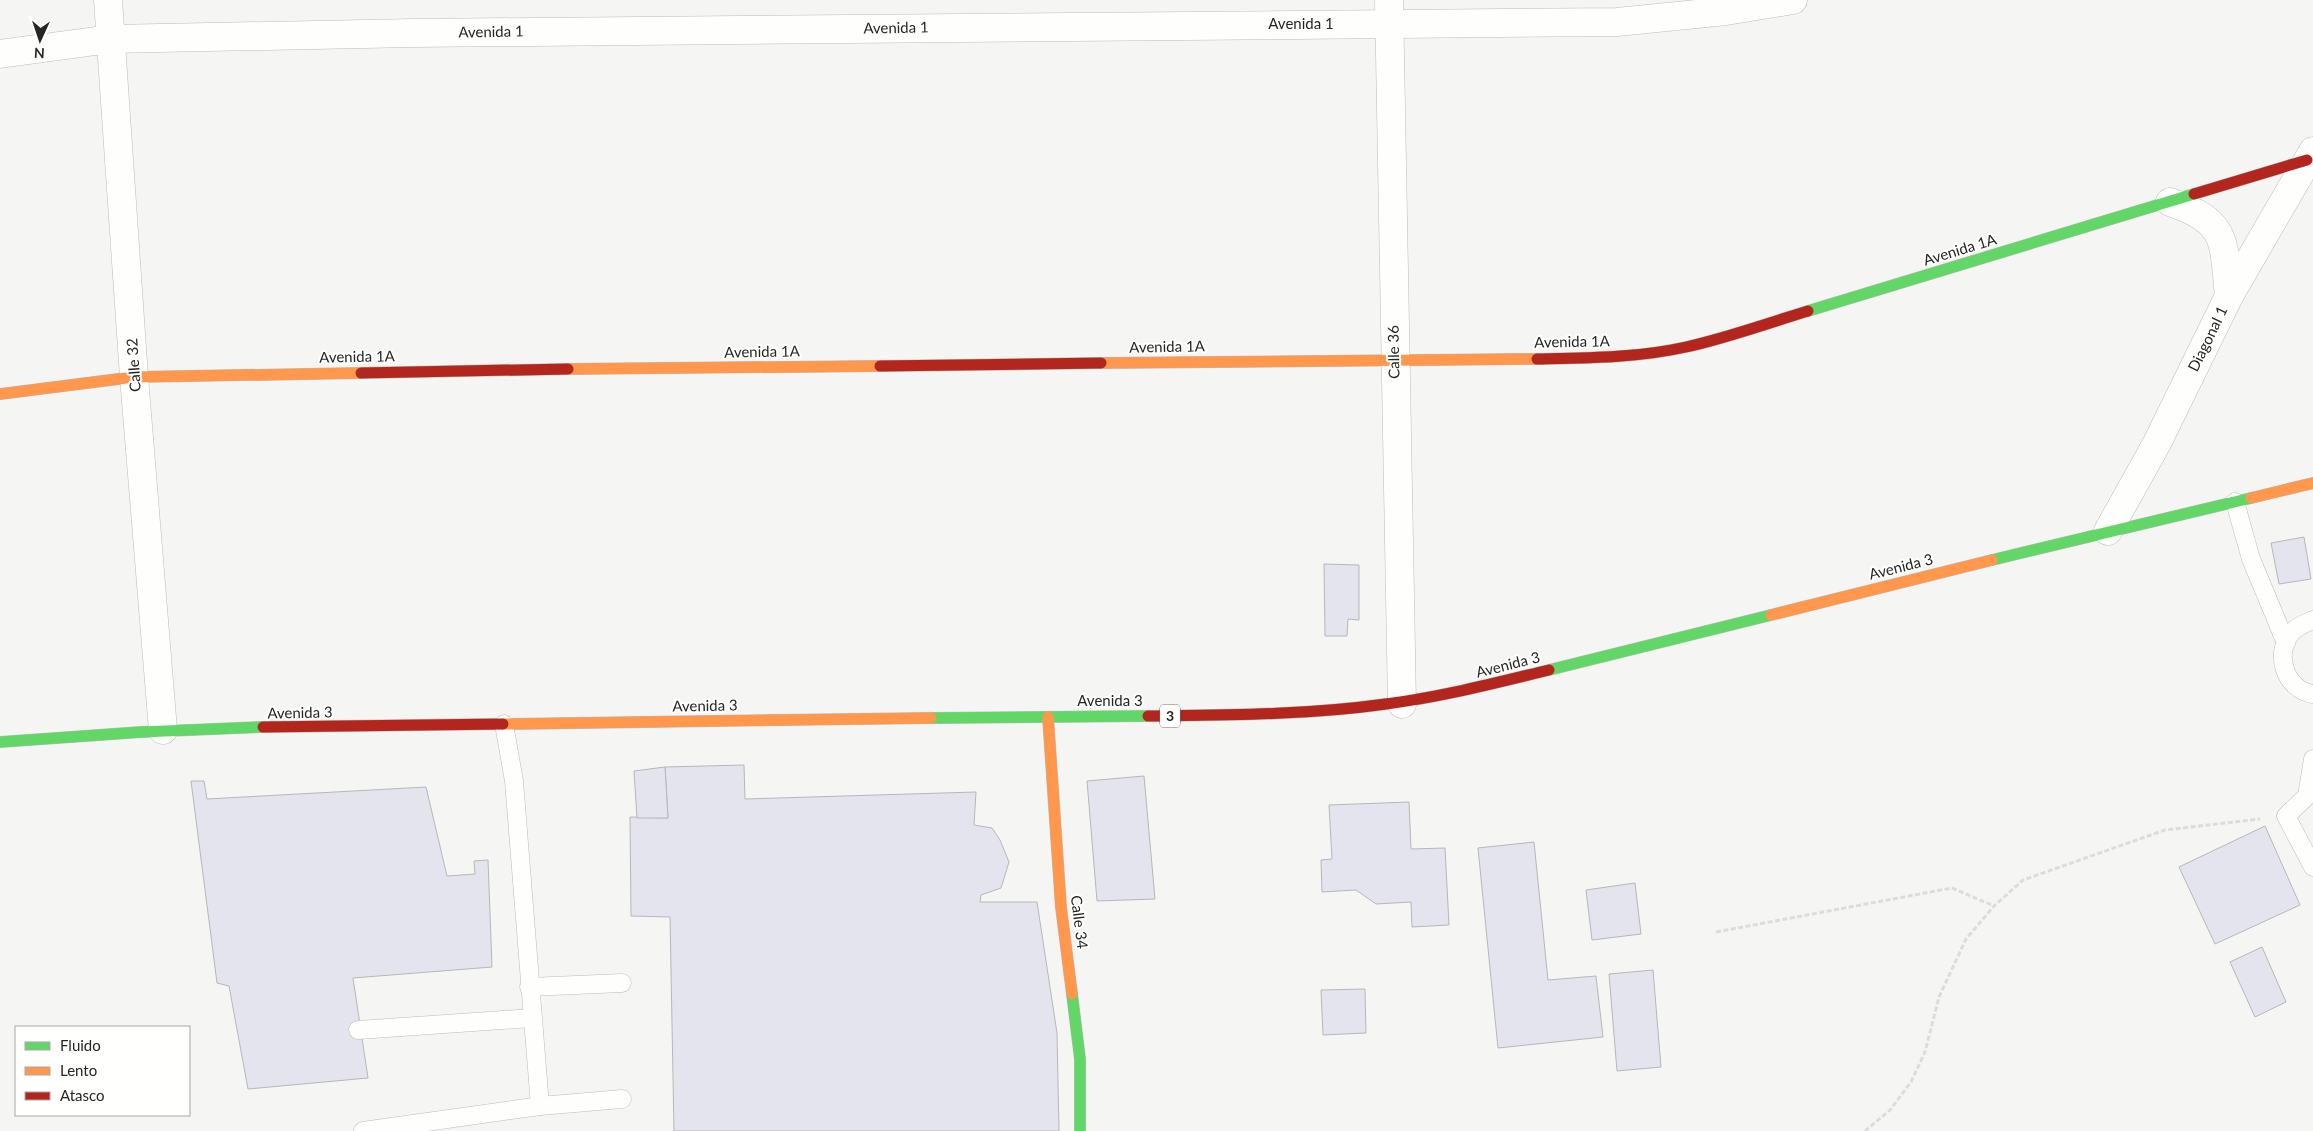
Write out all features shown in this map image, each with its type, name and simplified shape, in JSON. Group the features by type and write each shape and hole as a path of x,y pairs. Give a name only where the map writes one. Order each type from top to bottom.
{"street":[{"name":"Calle 32","path":"108,0 134,377 163,730"},
{"name":"Avenida 1","path":"0,54 111,39 1390,12 1617,22 1726,11 1792,0"},
{"name":"Calle 36","path":"1390,12 1394,360 1402,704"},
{"name":"Avenida 1A","path":"0,394 134,377 585,368 1604,358 1661,352 1698,344 2170,202 2310,155"},
{"name":"Diagonal 1","path":"2108,531 2156,443 2229,296 2310,155"},
{"path":"2170,202 2203,215 2214,226 2221,238 2229,296"},
{"name":"Avenida 3","path":"0,742 88,734 163,730 1262,715 1402,704 1460,692 2108,531 2313,483"},
{"name":"Calle 34","path":"1048,717 1060,907 1080,1059 1080,1131"}],"lane":[{"path":"2235,502 2251,559 2286,642"},
{"path":"2313,620 2302,624 2292,632 2282,654 2283,666 2288,678 2297,688 2313,694"},
{"path":"504,724 514,781 540,1106"},
{"path":"2313,759 2307,796 2286,816 2313,867"},
{"path":"529,987 622,983"},
{"path":"358,1030 532,1018"},
{"path":"363,1131 455,1124 540,1106 622,1099"}],"path":[{"path":"1865,1131 1890,1110 1911,1082 1924,1052 1939,997 1966,939 1994,906 2023,880 2165,830 2286,816"},
{"path":"1716,932 1952,888 1994,906"}],"building":[{"path":"2304,537 2311,579 2279,584 2271,543"},
{"path":"1324,564 1359,565 1359,620 1348,619 1347,636 1325,636"},
{"path":"744,765 745,799 976,792 974,825 992,828 1000,840 1009,862 1001,888 981,895 980,902 1037,902 1057,1033 1059,1131 674,1131 670,917 631,916 630,817 668,818 665,767"},
{"path":"665,767 668,818 637,818 634,771"},
{"path":"1144,776 1155,899 1097,901 1087,781"},
{"path":"191,781 204,781 207,799 426,787 447,876 475,874 474,861 488,860 492,967 353,978 368,1078 248,1089 229,986 217,983"},
{"path":"1409,802 1411,849 1445,848 1449,925 1412,927 1411,902 1376,904 1356,890 1322,892 1321,860 1332,859 1329,805"},
{"path":"2265,826 2300,905 2215,944 2179,867"},
{"path":"1534,842 1548,980 1596,976 1603,1037 1498,1048 1478,848"},
{"path":"1635,883 1641,934 1592,940 1586,890"},
{"path":"2262,947 2286,1002 2255,1017 2230,962"},
{"path":"1653,970 1661,1067 1617,1071 1609,974"},
{"path":"1365,989 1366,1033 1323,1035 1321,990"}],"traffic: fast":[{"path":"1808,311 2194,194"},
{"path":"1992,560 2251,498"},
{"path":"1549,670 1771,615"},
{"path":"931,718 1148,716"},
{"path":"0,742 141,732 263,727"},
{"path":"1072,994 1080,1059 1080,1131"}],"traffic: slow":[{"path":"1101,363 1537,359"},
{"path":"568,369 880,366"},
{"path":"0,394 134,377 361,373"},
{"path":"2251,498 2313,483"},
{"path":"1771,615 1992,560"},
{"path":"1048,717 1061,907 1072,994"},
{"path":"503,724 931,718"}],"traffic: jam":[{"path":"2194,194 2307,160"},
{"path":"1537,359 1612,357 1668,351 1717,339 1808,311"},
{"path":"880,366 1101,363"},
{"path":"361,373 568,369"},
{"path":"1148,716 1267,714 1356,708 1448,694 1549,670"},
{"path":"263,727 503,724"}]}
